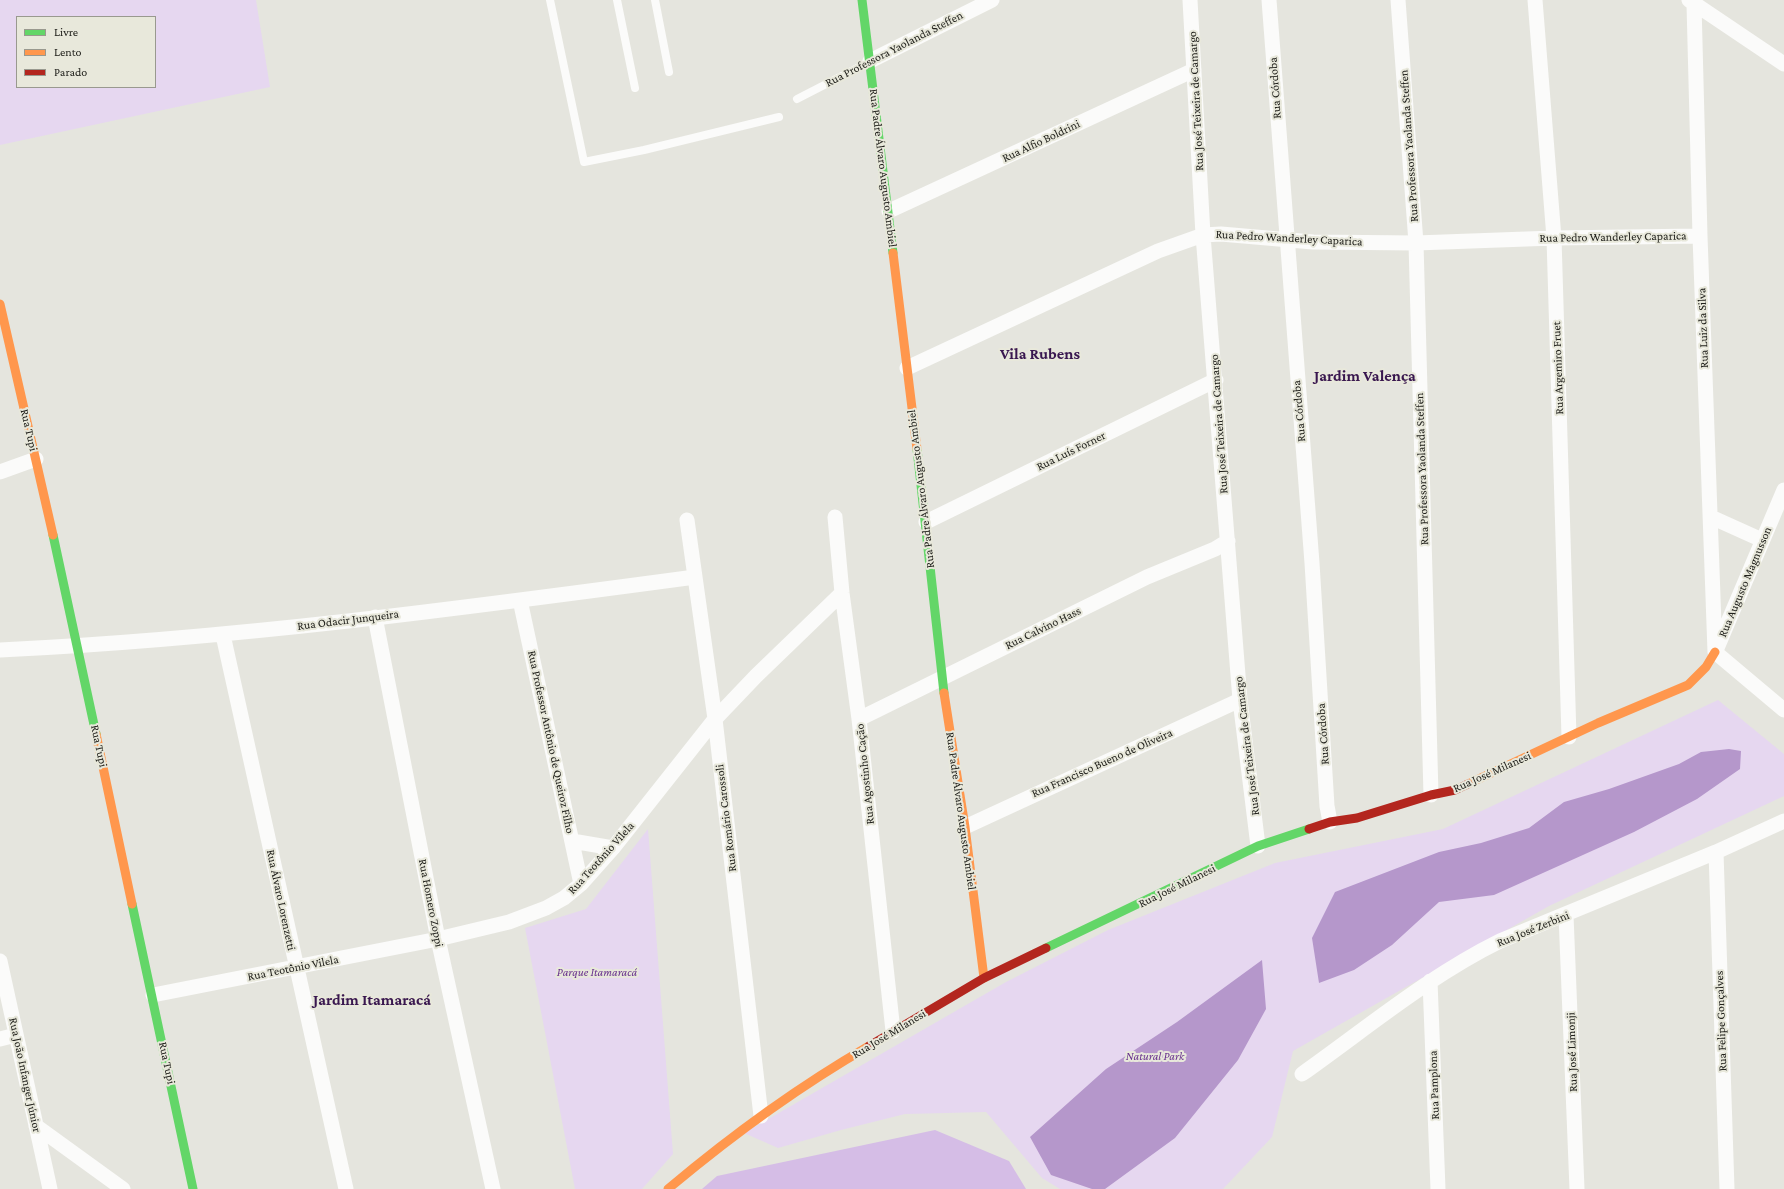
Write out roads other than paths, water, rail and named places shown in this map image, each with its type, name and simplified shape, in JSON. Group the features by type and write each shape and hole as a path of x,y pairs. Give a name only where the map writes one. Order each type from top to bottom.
{"street":[{"name":"Rua Padre Álvaro Augusto Ambiel","path":"862,0 926,522 942,677 965,827 984,978"},
{"name":"Rua Professora Yaolanda Steffen","path":"870,61 992,0"},
{"name":"Rua José Teixeira de Camargo","path":"1190,0 1204,235 1240,700 1258,846"},
{"name":"Rua Córdoba","path":"1269,0 1286,240 1312,563 1327,806 1330,822"},
{"name":"Rua Professora Yaolanda Steffen","path":"1398,0 1416,243 1431,795"},
{"name":"Rua Argemiro Fruet","path":"1535,0 1554,238 1569,737"},
{"path":"1692,2 1784,64"},
{"name":"Rua Luiz da Silva","path":"1692,2 1715,652"},
{"name":"Rua Alfio Boldrini","path":"889,211 1194,70"},
{"name":"Rua Pedro Wanderley Caparica","path":"906,368 1158,251 1204,235 1221,234 1313,242 1416,243 1554,238 1700,236"},
{"name":"Rua Tupi","path":"0,304 1,314 36,459 77,646 193,1189"},
{"name":"Rua Luís Forner","path":"926,522 1216,380"},
{"path":"0,472 36,459"},
{"name":"Rua Augusto Magnusson","path":"1715,652 1784,490"},
{"name":"Rua Agostinho Cação","path":"836,517 842,593 859,719 893,1031"},
{"path":"1710,517 1762,540"},
{"name":"Rua Romário Carossoli","path":"687,520 715,719 761,1116"},
{"name":"Rua Calvino Hass","path":"859,719 1147,577 1215,549 1228,541"},
{"name":"Rua Odacir Junqueira","path":"0,650 223,635 520,600 695,577"},
{"name":"Rua Teotônio Vilela","path":"152,995 438,939 509,922 546,908 564,898 581,884 613,848 715,719 756,676 842,593"},
{"name":"Rua Professor Antônio de Queiroz Filho","path":"520,600 581,884"},
{"name":"Rua Homero Zoppi","path":"375,617 438,939 492,1189"},
{"name":"Rua Álvaro Lorenzetti","path":"223,635 346,1189"},
{"path":"1715,652 1784,710"},
{"name":"Rua José Milanesi","path":"668,1189 711,1153 761,1116 841,1062 984,978 1258,846 1330,822 1357,818 1431,795 1455,790 1569,737 1688,685 1706,667 1715,652"},
{"name":"Rua Francisco Bueno de Oliveira","path":"965,827 1240,700"},
{"name":"Rua José Zerbini","path":"1302,1074 1430,981 1486,948 1716,852 1784,821"},
{"path":"572,841 613,848"},
{"name":"Rua Felipe Gonçalves","path":"1716,852 1727,1189"},
{"name":"Rua José Limonji","path":"1566,915 1577,1189"},
{"name":"Rua João Infanger Júnior","path":"0,961 50,1189"},
{"name":"Rua Pamplona","path":"1430,981 1438,1189"},
{"path":"0,1039 16,1035"},
{"path":"36,1126 124,1189"}],"lane":[{"path":"550,0 584,162 644,150 779,117"},
{"path":"617,0 635,88"},
{"path":"655,0 669,72"},
{"name":"Rua Professora Yaolanda Steffen","path":"797,99 870,61"}],"district":[{"name":"Vila Rubens","path":"1040,354"},
{"name":"Jardim Valença","path":"1365,376"},
{"name":"Jardim Itamaracá","path":"372,1000"}],"park label":[{"name":"Parque Itamaracá","path":"597,972"},
{"name":"Natural Park","path":"1155,1056"}]}
